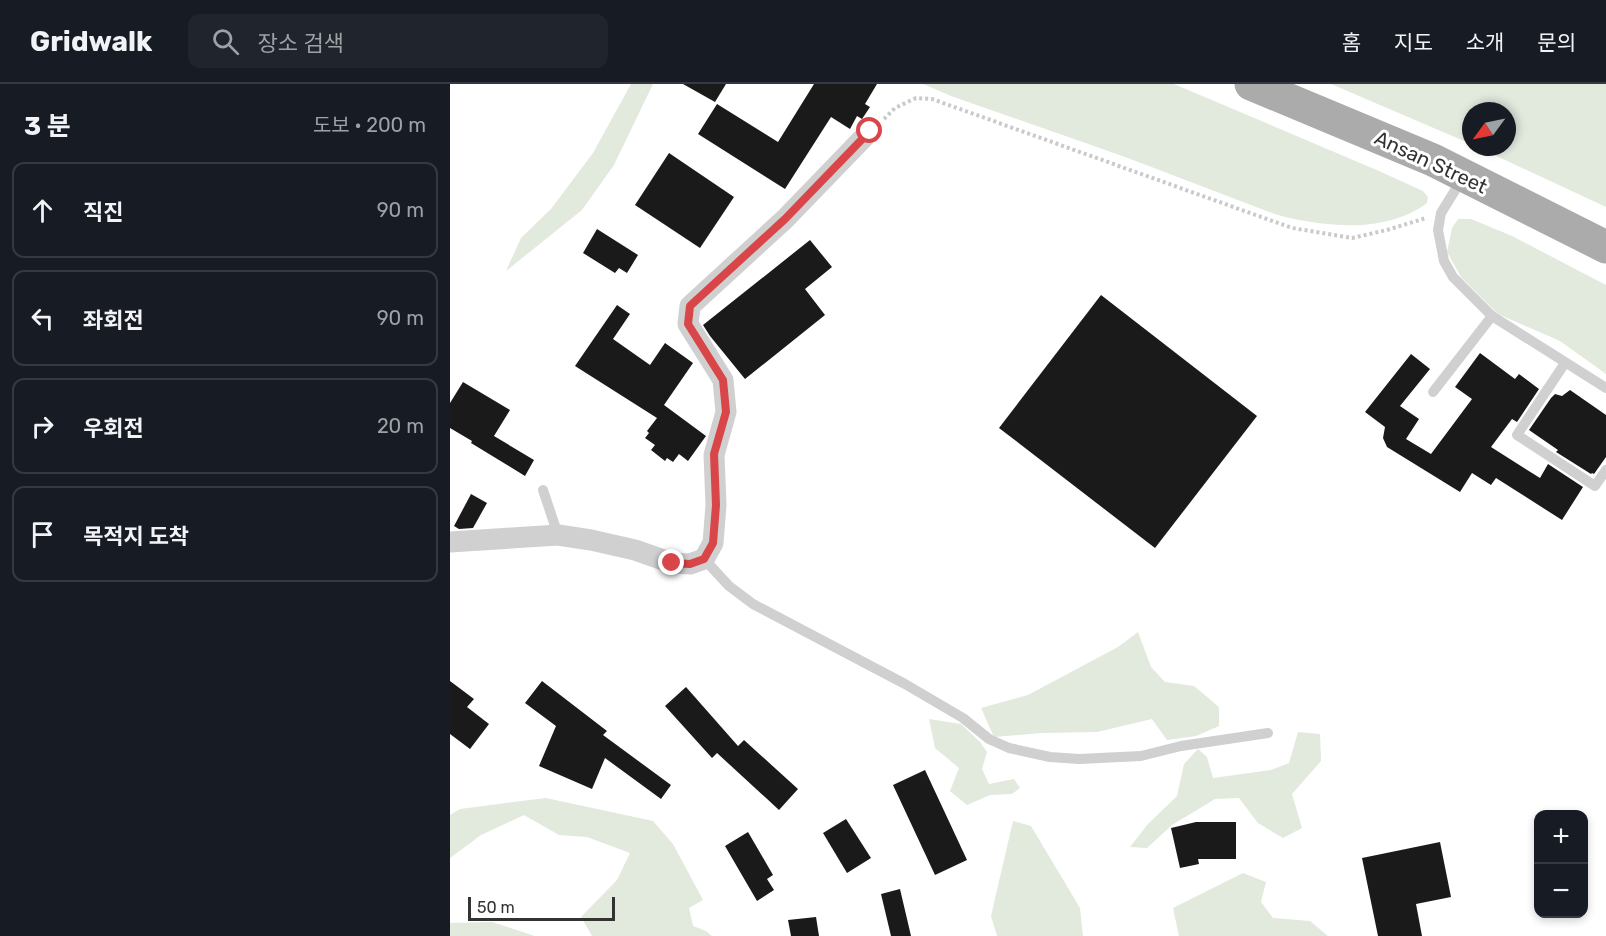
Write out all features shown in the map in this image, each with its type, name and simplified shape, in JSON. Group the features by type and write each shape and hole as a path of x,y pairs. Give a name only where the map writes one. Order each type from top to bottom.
{"main road":[{"name":"Ansan Street","path":"1251,84 1433,160 1606,247"}],"street":[{"path":"450,542 558,536 591,540 635,550 672,563 690,564 704,559 713,543 716,505 714,454 726,412 723,380 688,324 690,306 785,219 870,131"}],"lane":[{"path":"1464,176 1441,213 1438,230 1444,261 1453,277 1492,316 1606,388"},
{"path":"1433,392 1492,316"},
{"path":"1565,363 1516,435 1595,486 1606,470"},
{"path":"543,490 558,536"},
{"path":"704,559 729,586 753,604 905,684 963,718 989,739 1009,748 1050,757 1079,759 1141,756 1181,746 1268,733"}],"path":[{"path":"870,131 896,108 916,98 932,99 1292,228 1352,238 1441,213"}],"shaded area":[{"path":"631,84 653,84 614,165 582,210 506,271 521,238 551,209 593,153"},
{"path":"923,84 1174,84 1423,191 1428,197 1427,203 1398,218 1365,225 1332,225 1292,219"},
{"path":"1331,84 1606,84 1606,207 1496,156 1516,156 1516,102 1462,102 1462,140"},
{"path":"1458,219 1471,219 1512,236 1606,285 1606,374 1560,341 1498,314 1461,277 1447,252 1452,228"},
{"path":"1138,632 1151,667 1165,682 1194,686 1219,707 1219,726 1196,736 1167,740 1152,719 1097,732 994,737 981,708 1028,695 1118,647"},
{"path":"929,719 961,724 980,742 987,752 982,769 989,784 1014,779 1020,788 1012,794 990,795 967,805 950,791 959,768 935,748"},
{"path":"1298,732 1320,734 1321,761 1292,794 1302,828 1283,838 1258,823 1239,798 1215,799 1172,825 1147,848 1130,847 1148,824 1177,796 1184,764 1198,749 1207,757 1213,778 1271,770 1289,763"},
{"path":"546,798 653,821 673,844 703,900 689,908 693,926 712,936 592,936 581,917 617,880 630,853 587,837 559,835 524,815 481,835 450,858 450,815 460,809"},
{"path":"1013,821 1031,826 1080,908 1083,936 997,936 991,916"},
{"path":"1243,873 1266,882 1261,902 1273,918 1310,921 1328,936 1179,936 1173,908"},
{"path":"492,922 535,936 450,936 450,923"}],"building":[{"path":"683,84 726,84 715,102"},
{"path":"814,84 877,84 865,104 870,107 862,119 857,116 850,129 831,117 785,189 698,134 717,104 778,142"},
{"path":"669,153 734,197 700,248 635,205"},
{"path":"597,229 638,255 627,273 619,268 615,273 583,253"},
{"path":"810,240 832,267 805,289 825,315 745,379 703,325"},
{"path":"1101,295 1257,416 1155,548 999,428"},
{"path":"617,305 630,314 613,339 650,365 665,343 693,363 664,405 706,436 688,461 679,454 673,462 667,458 665,461 651,450 655,445 645,438 649,433 647,431 657,418 575,366"},
{"path":"1480,353 1515,379 1519,374 1539,389 1517,422 1512,419 1491,447 1540,478 1548,464 1583,487 1562,520 1496,478 1491,485 1472,473 1460,492 1387,447 1383,438 1385,427 1365,412 1411,354 1430,369 1400,406 1419,419 1406,439 1431,454 1472,399 1455,387"},
{"path":"463,382 510,410 494,436 534,460 525,476 450,428 450,403"},
{"path":"1570,390 1606,415 1606,457 1594,474 1556,452 1558,450 1529,430 1555,394 1562,396"},
{"path":"471,494 487,503 473,528 459,529 454,526"},
{"path":"450,681 474,699 467,707 489,724 470,749 450,734"},
{"path":"542,681 607,731 603,735 671,785 661,799 605,758 592,789 539,766 556,726 525,703"},
{"path":"686,687 738,746 744,740 798,789 779,810 717,753 712,758 665,706"},
{"path":"925,770 967,860 935,875 893,785"},
{"path":"846,819 871,858 847,873 823,833"},
{"path":"1196,822 1236,822 1236,859 1198,859 1199,864 1180,868 1171,828"},
{"path":"748,832 773,875 767,879 774,890 757,901 725,846"},
{"path":"1440,842 1451,897 1416,904 1422,936 1378,936 1362,858"},
{"path":"900,889 911,936 891,936 881,894"},
{"path":"816,917 819,936 791,936 788,920"}],"route":[{"path":"672,563 690,564 704,559 713,543 716,505 714,454 726,412 723,380 688,324 690,306 785,219 870,131"}]}
